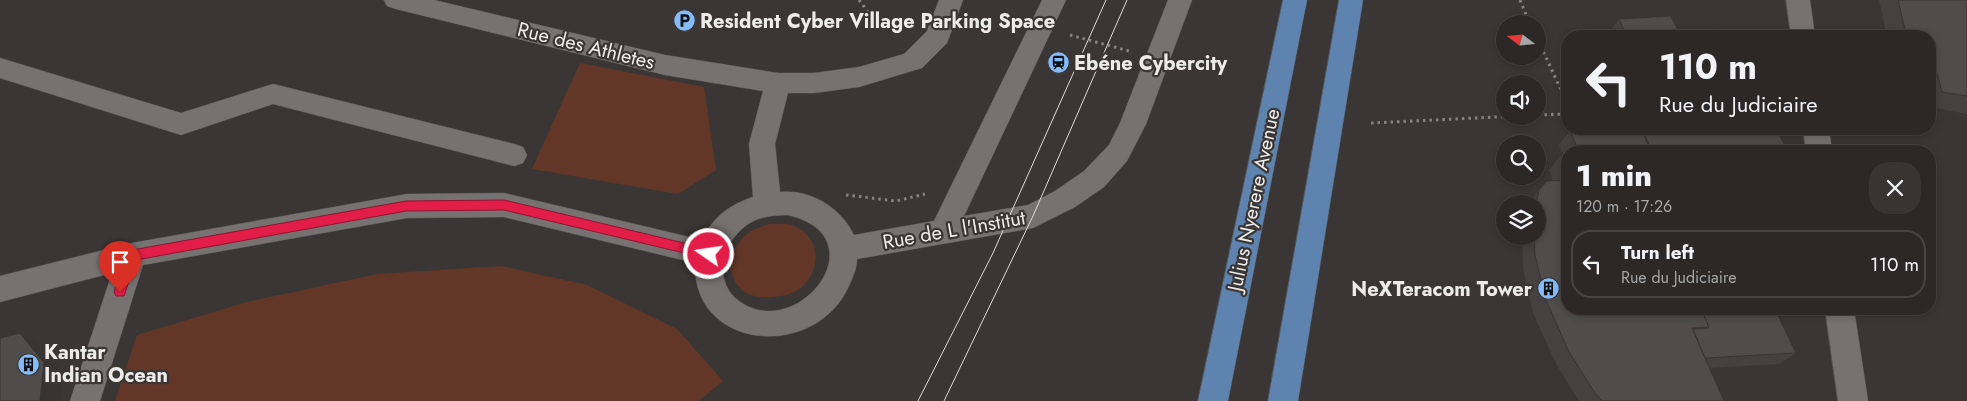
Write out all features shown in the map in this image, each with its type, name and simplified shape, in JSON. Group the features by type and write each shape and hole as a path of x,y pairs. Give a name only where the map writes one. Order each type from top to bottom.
{"main road":[{"name":"Julius Nyerere Avenue","path":"1213,401 1295,0"},
{"path":"1283,401 1351,0"}],"street":[{"name":"Rue des Athletes","path":"396,0 479,9 664,65 778,83 814,83 859,77 913,61 938,36 951,0"},
{"path":"942,233 1054,0"},
{"name":"Rue de L l'Institut","path":"844,249 1033,216 1065,199 1094,179 1118,153 1133,124 1180,0"},
{"path":"1798,0 1802,30"},
{"path":"0,68 181,124 272,94 514,155"},
{"path":"767,205 762,144 778,83"},
{"path":"788,203 808,208 825,218 838,232 844,249 843,268 837,285 824,302 807,314 788,323 765,324 743,319 724,308 712,292 707,273 709,254 718,237 730,222 746,212 767,205 788,203"},
{"path":"0,289 132,255 406,206 504,205 709,254"},
{"path":"85,401 132,255"},
{"path":"1841,315 1853,401"}],"path":[{"path":"859,0 874,20"},
{"path":"1520,0 1526,15"},
{"path":"1546,57 1561,90"},
{"path":"1546,115 1561,114"},
{"path":"1371,123 1496,117"}],"shaded area":[{"path":"580,63 704,87 716,170 678,194 532,169"},
{"path":"769,224 789,224 808,236 813,243 815,252 814,269 803,286 790,293 772,297 750,295 744,292 736,283 733,275 731,267 734,251 738,243 753,230"},
{"path":"501,266 587,285 677,329 723,381 699,401 115,401 137,335 247,302 377,274"}],"building":[{"path":"1898,0 1967,0 1967,96 1942,92 1936,70 1936,30 1905,30"},
{"path":"1671,16 1678,30 1624,30 1619,19"},
{"path":"1572,135 1644,135 1648,145 1576,145"},
{"path":"1645,135 1779,135 1785,145 1649,145"},
{"name":"NeXTeracom Tower","path":"1561,180 1561,315 1704,315 1709,327 1692,328 1724,401 1602,401 1595,393 1569,352 1546,300 1535,255 1534,245 1546,245 1546,195 1538,195 1539,190 1546,185 1546,182"},
{"path":"1704,315 1778,315 1796,353 1705,358 1693,329 1709,327"},
{"name":"Kantar Indian Ocean","path":"20,333 44,363 40,401 0,401 0,338"}],"tram line":[{"path":"918,401 993,253 1106,0"},
{"path":"944,401 1033,216 1127,0"}],"place":[{"name":"Resident Cyber Village Parking Space","path":"684,21"},
{"name":"Ebéne Cybercity","path":"1058,63"},
{"name":"NeXTeracom Tower","path":"1548,289"},
{"name":"Kantar Indian Ocean","path":"28,364"}],"route":[{"path":"120,292 132,255 406,206 504,205 709,254"}]}
